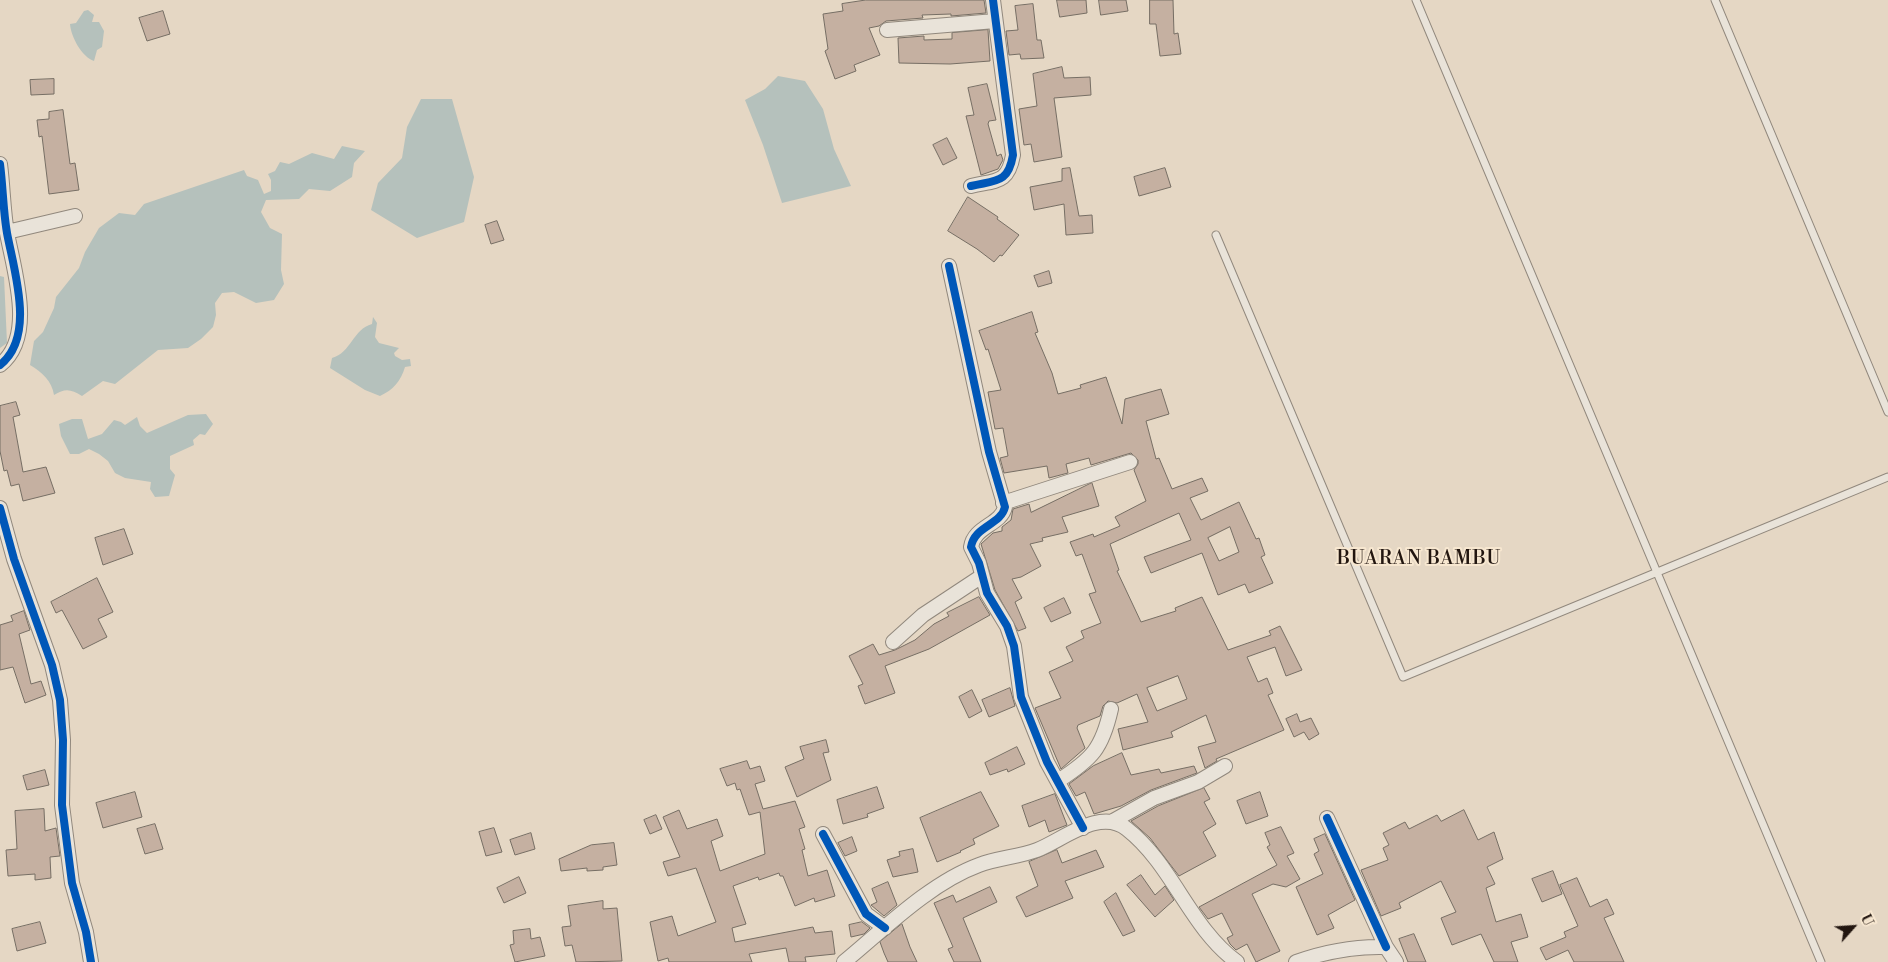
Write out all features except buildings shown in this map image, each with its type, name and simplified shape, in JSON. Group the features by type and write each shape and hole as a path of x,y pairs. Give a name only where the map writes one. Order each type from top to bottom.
{"street":[{"path":"971,186 1002,179 1007,176 1013,155 992,0"},
{"path":"887,30 995,21"},
{"path":"0,164 3,232 18,290 19,335 13,348 0,365"},
{"path":"3,232 75,216"},
{"path":"949,266 989,452 1004,512 972,539 971,547 979,564 987,593 1007,626 1014,646 1021,697 1048,762 1083,828"},
{"path":"1003,503 1130,462"},
{"path":"0,508 14,559 52,665 60,700 63,740 62,805 72,883 86,932 91,962"},
{"path":"893,642 923,615 982,576"},
{"path":"1058,781 1097,749 1103,740 1111,709"},
{"path":"844,962 934,889 978,865 1037,850 1083,828 1113,821 1154,798 1198,782 1225,766"},
{"path":"1327,818 1386,947 1396,962"},
{"path":"1113,821 1127,828 1145,847 1207,932 1224,953 1237,962"},
{"path":"823,834 866,914 885,928"},
{"path":"1296,962 1329,952 1386,947"}],"lane":[{"path":"1416,0 1821,962"},
{"path":"1715,0 1888,412"},
{"path":"1216,235 1403,677 1657,574 1888,477"}],"shaded area":[{"path":"88,10 94,15 92,22 99,22 104,31 102,47 97,50 94,61 85,55 78,46 72,35 70,24 76,23 84,11"},
{"path":"778,76 805,81 823,109 834,149 851,186 782,203 763,145 745,100 765,89"},
{"path":"421,99 452,99 474,177 464,222 417,238 371,210 378,183 402,158 407,127"},
{"path":"342,146 365,151 354,163 352,177 330,191 309,189 299,199 266,200 261,212 270,228 282,234 281,270 284,284 274,300 256,303 234,292 222,293 215,303 216,315 213,327 201,339 188,348 158,350 115,384 103,381 82,396 68,390 54,395 46,377 30,365 34,341 43,332 54,308 56,297 79,268 85,252 99,228 119,213 135,215 144,204 244,170 247,176 258,180 264,194 271,191 271,180 268,174 275,171 280,162 289,164 312,153 334,159"},
{"path":"0,276 4,277 7,343 0,348"},
{"path":"373,317 377,323 375,337 379,343 399,348 394,353 395,356 402,360 410,359 411,366 405,367 396,384 380,396 365,390 330,368 332,358 344,351 360,331 372,324"},
{"path":"206,414 213,424 205,435 200,434 193,440 194,445 170,456 170,469 175,475 169,496 155,497 150,489 151,482 125,478 115,473 108,461 99,454 89,449 79,454 70,454 61,436 59,424 72,419 82,419 88,439 102,434 114,420 125,425 137,417 140,426 147,433 188,415"}],"cycle path":[{"path":"971,186 994,181 1004,176 1008,171 1013,155 993,0"},
{"path":"0,164 6,224 20,303 20,321 17,338 11,353 0,365"},
{"path":"949,266 989,452 1005,507 1003,513 998,518 977,534 971,547 979,563 987,593 1007,626 1014,646 1021,697 1047,762 1083,828"},
{"path":"0,508 14,559 52,665 60,700 63,740 62,805 72,883 86,932 91,962"},
{"path":"1327,818 1386,947"},
{"path":"823,834 866,914 885,928"}],"district":[{"name":"BUARAN BAMBU","path":"1419,559"}]}
